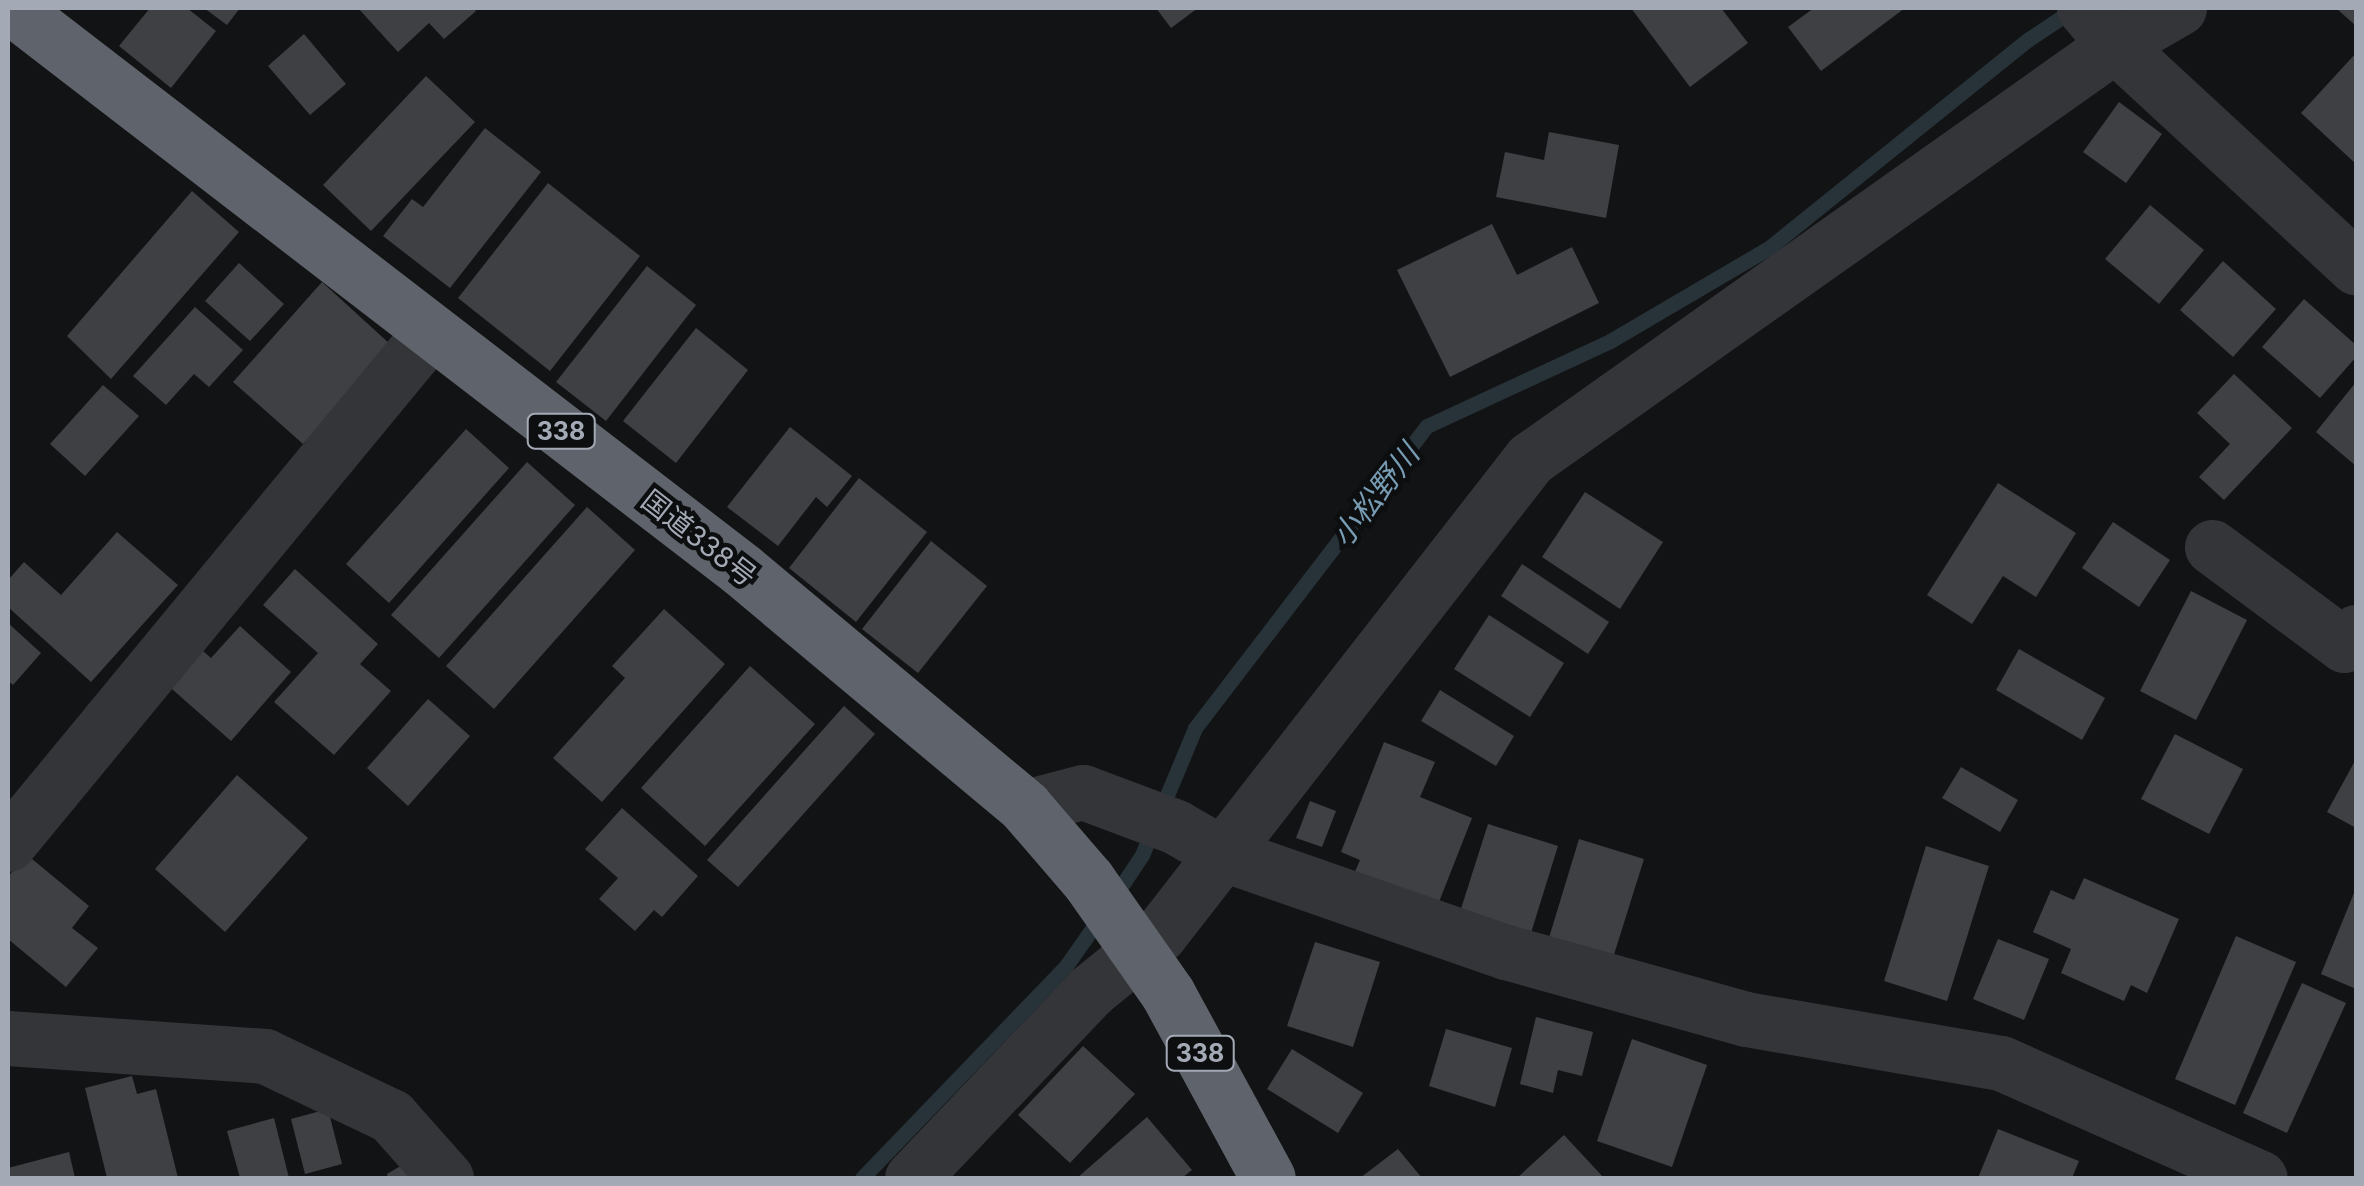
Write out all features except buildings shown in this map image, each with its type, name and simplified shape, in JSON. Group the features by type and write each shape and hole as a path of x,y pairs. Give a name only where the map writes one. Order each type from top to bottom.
{"highway":[{"name":"国道338号","path":"12,8 757,582 1025,807 1088,880 1168,994 1268,1178"}],"street":[{"path":"912,1178 1090,991 1129,942 1159,935 1174,829 1530,459 2099,27 2180,8"},
{"path":"2099,27 2356,267"},
{"path":"8,844 430,331"},
{"path":"2212,547 2344,645 2356,632"},
{"path":"1025,807 1083,792 1506,952 1746,1019 2001,1063 2260,1178"},
{"path":"8,1038 265,1056 390,1116 446,1178"}],"waterway":[{"name":"小松野川","path":"1114,897 1142,855 1195,728 1427,426 1610,341 1770,247 2029,39 2074,9"},
{"name":"小松野川","path":"862,1178 1066,966 1101,916"}]}
